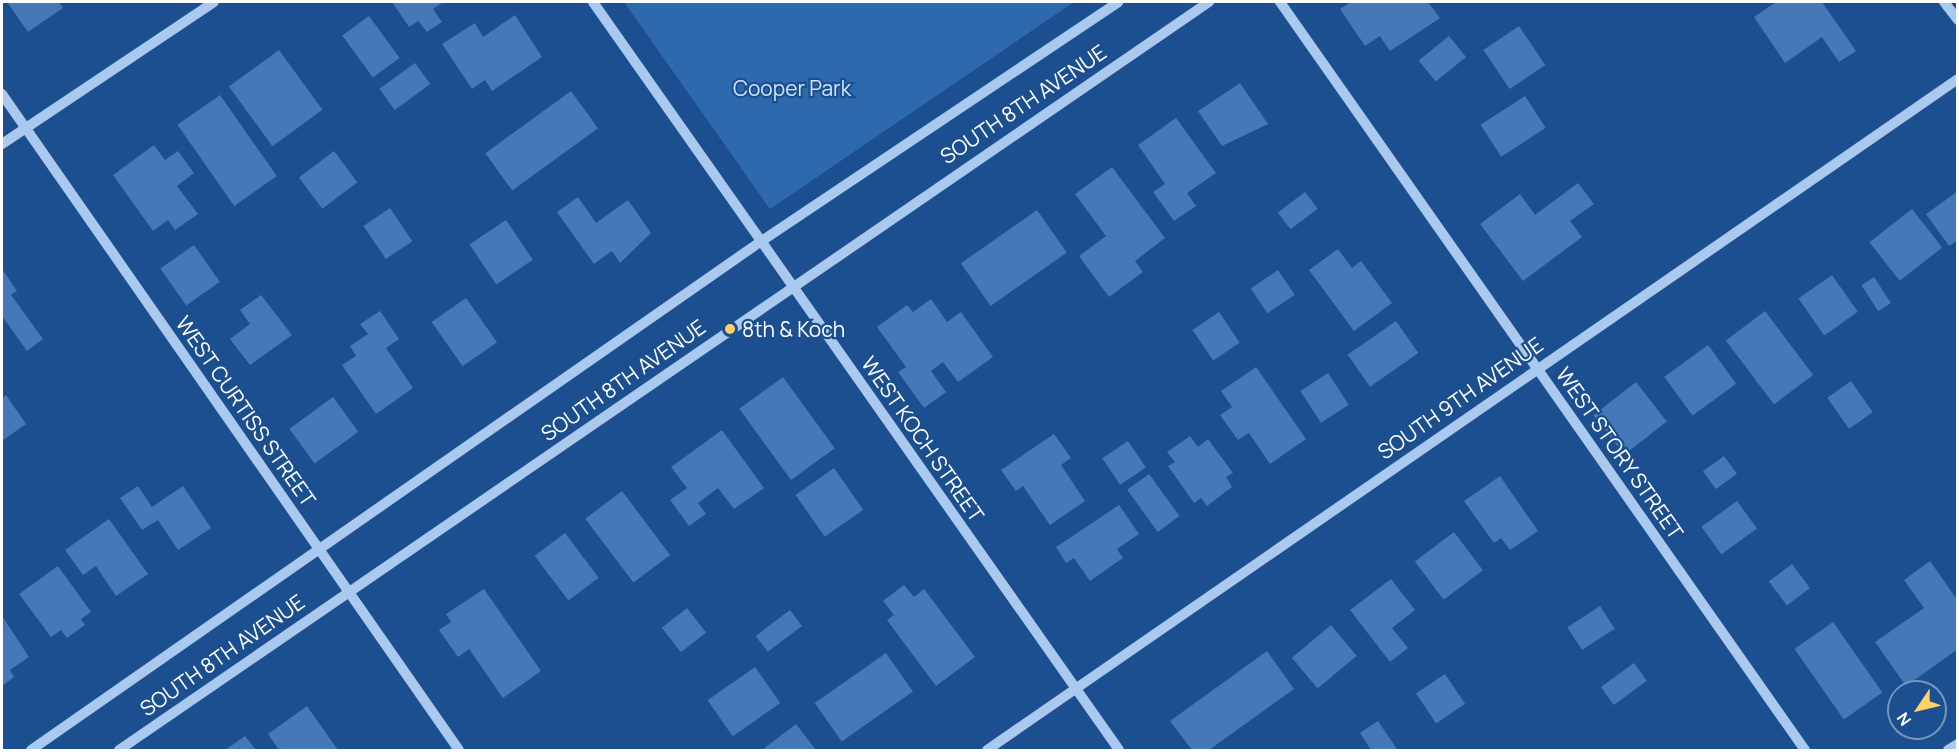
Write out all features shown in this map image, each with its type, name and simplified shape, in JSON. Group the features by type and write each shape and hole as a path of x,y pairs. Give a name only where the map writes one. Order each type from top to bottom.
{"street":[{"path":"2,144 214,2"},
{"name":"WEST KOCH STREET","path":"593,2 1119,750"},
{"name":"SOUTH 8TH AVENUE","path":"31,750 320,551 760,242 1118,2"},
{"name":"SOUTH 8TH AVENUE","path":"119,750 791,286 1209,2"},
{"name":"WEST STORY STREET","path":"1280,2 1805,750"},
{"path":"1944,2 1958,20"},
{"name":"SOUTH 9TH AVENUE","path":"987,750 1958,79"},
{"name":"WEST CURTISS STREET","path":"2,94 459,750"},
{"path":"1948,750 1958,744"}],"green space":[{"name":"Cooper Park","path":"624,2 1074,2 770,209"}],"building":[{"path":"7,2 59,2 63,8 28,32"},
{"path":"392,2 443,2 433,9 442,22 427,32 418,21 409,27"},
{"path":"1351,2 1428,2 1440,18 1390,51 1380,36 1365,46 1340,9"},
{"path":"1776,2 1822,2 1856,51 1839,62 1822,37 1785,63 1754,17"},
{"path":"515,15 542,57 492,91 485,80 472,89 442,44 475,23 483,37"},
{"path":"369,16 400,58 373,77 342,35"},
{"path":"1519,26 1545,65 1510,89 1483,50"},
{"path":"1449,36 1466,57 1436,82 1419,61"},
{"path":"279,50 322,110 272,146 229,86"},
{"path":"415,63 430,84 395,110 379,89"},
{"path":"1240,83 1268,124 1222,146 1198,111"},
{"path":"571,91 598,128 512,191 485,153"},
{"path":"220,95 277,176 234,206 177,125"},
{"path":"1525,96 1546,128 1501,157 1481,125"},
{"path":"1176,118 1216,173 1187,193 1196,206 1174,221 1153,192 1165,184 1138,145"},
{"path":"154,145 165,160 178,151 194,173 177,186 198,214 175,230 168,220 153,231 113,175"},
{"path":"334,151 357,182 322,209 299,177"},
{"path":"1112,167 1165,238 1135,261 1143,272 1109,297 1079,256 1106,236 1075,194"},
{"path":"1578,183 1594,204 1570,221 1582,237 1523,281 1480,224 1520,194 1535,215"},
{"path":"1958,191 1958,240 1949,246 1926,214"},
{"path":"1305,192 1318,209 1290,229 1278,212"},
{"path":"578,197 596,223 628,200 651,233 620,263 612,251 594,264 557,212"},
{"path":"390,208 412,241 386,259 363,226"},
{"path":"1912,209 1942,248 1900,281 1869,242"},
{"path":"1037,210 1067,253 991,306 961,263"},
{"path":"506,220 533,260 496,284 470,245"},
{"path":"194,245 220,282 186,305 160,269"},
{"path":"1338,249 1352,268 1361,261 1392,303 1354,331 1309,270"},
{"path":"2,269 17,291 11,295 43,339 27,351 2,316"},
{"path":"1278,270 1295,295 1267,313 1251,288"},
{"path":"1832,275 1858,312 1824,335 1798,299"},
{"path":"1874,277 1891,303 1878,311 1861,285"},
{"path":"261,295 292,335 250,365 230,339 250,324 240,310"},
{"path":"466,298 497,342 463,366 432,322"},
{"path":"931,299 947,322 961,312 993,357 958,382 943,362 931,371 946,392 924,408 898,372 906,367 877,327 907,305 913,312"},
{"path":"380,311 399,339 386,348 413,388 376,414 342,365 356,356 350,346 368,334 360,324"},
{"path":"1765,311 1813,375 1774,404 1726,340"},
{"path":"1219,312 1240,343 1213,361 1192,330"},
{"path":"1396,321 1418,353 1370,387 1348,355"},
{"path":"1708,345 1736,384 1693,416 1664,377"},
{"path":"1256,367 1306,439 1270,464 1249,433 1238,440 1220,415 1232,407 1221,391"},
{"path":"1328,373 1349,405 1321,423 1300,391"},
{"path":"783,377 835,448 791,480 739,409"},
{"path":"1851,381 1873,412 1849,429 1827,398"},
{"path":"1636,382 1667,421 1624,455 1593,415"},
{"path":"6,395 26,424 2,441 2,399"},
{"path":"333,397 358,432 315,464 289,429"},
{"path":"722,430 764,488 734,509 718,488 698,503 706,514 689,526 670,500 687,488 671,467"},
{"path":"1054,434 1071,458 1061,465 1085,501 1050,525 1023,486 1016,491 1001,470"},
{"path":"1190,436 1198,447 1208,439 1233,473 1226,477 1232,487 1207,506 1201,498 1194,503 1168,466 1175,462 1167,452"},
{"path":"1128,441 1146,468 1120,485 1102,458"},
{"path":"1724,456 1737,474 1716,489 1703,471"},
{"path":"834,468 863,510 825,537 795,495"},
{"path":"1149,474 1180,516 1158,532 1127,490"},
{"path":"1500,476 1538,531 1510,550 1501,538 1494,543 1464,501"},
{"path":"138,486 152,507 183,486 211,528 178,550 158,520 142,530 120,498"},
{"path":"622,491 670,555 633,583 585,519"},
{"path":"1737,501 1757,529 1721,554 1701,527"},
{"path":"1119,505 1139,534 1117,549 1123,558 1090,581 1074,558 1066,563 1056,547"},
{"path":"109,519 148,574 116,596 96,566 83,575 65,550"},
{"path":"1454,532 1483,570 1444,600 1415,561"},
{"path":"565,533 599,578 568,601 535,556"},
{"path":"1930,561 1958,601 1958,649 1914,680 1902,680 1875,642 1924,608 1904,580"},
{"path":"1792,564 1810,588 1787,605 1769,581"},
{"path":"58,566 91,612 81,619 85,625 67,638 61,630 51,637 19,594"},
{"path":"1391,579 1415,610 1392,628 1408,648 1390,662 1350,610"},
{"path":"904,585 914,597 924,589 975,657 936,686 887,620 894,615 883,601"},
{"path":"484,589 541,671 503,698 469,649 458,657 439,630 451,622 446,614"},
{"path":"1600,606 1615,629 1582,650 1567,627"},
{"path":"687,608 706,632 681,652 662,628"},
{"path":"790,610 802,626 768,652 756,636"},
{"path":"2,616 29,657 10,670 14,677 2,686"},
{"path":"1833,622 1882,692 1844,719 1794,649"},
{"path":"1331,625 1357,656 1318,688 1292,658"},
{"path":"1267,651 1294,689 1209,750 1192,750 1170,721"},
{"path":"886,653 913,692 842,741 815,703"},
{"path":"1634,663 1647,681 1614,705 1601,687"},
{"path":"755,667 780,703 733,736 707,700"},
{"path":"1445,674 1465,704 1436,723 1416,694"},
{"path":"307,706 338,750 279,750 268,734"},
{"path":"1378,721 1397,749 1371,750 1360,733"},
{"path":"796,724 816,750 762,750"},
{"path":"245,736 256,750 225,750"}],"place":[{"name":"8th & Koch","path":"730,329"}]}
